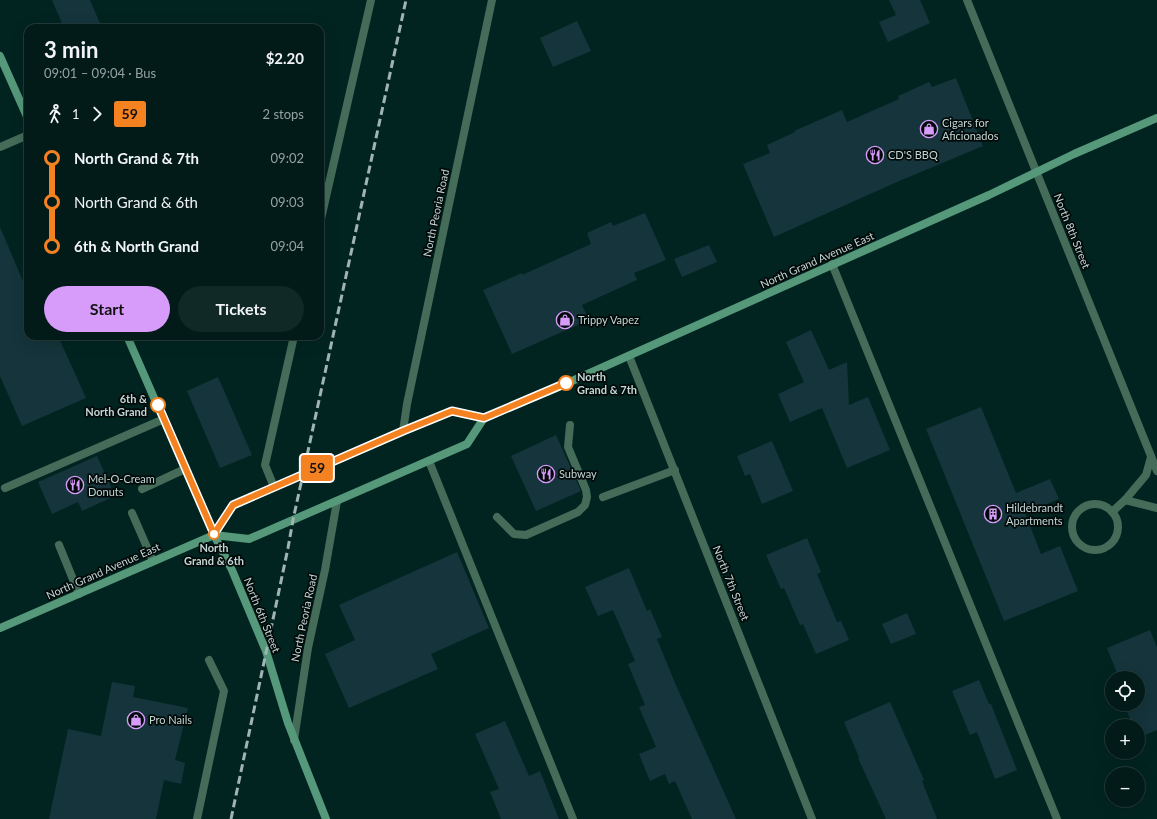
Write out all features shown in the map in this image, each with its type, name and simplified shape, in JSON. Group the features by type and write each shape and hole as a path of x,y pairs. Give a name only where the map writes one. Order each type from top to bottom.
{"main road":[{"path":"0,56 24,110"},
{"name":"North Grand Avenue East","path":"484,418 629,356 1037,173 1074,154 1157,118"},
{"name":"North 6th Street","path":"128,340 214,534 232,570 266,651 294,740 326,819"},
{"path":"452,411 484,418 467,444 249,539 214,534 233,505 403,431 452,411"},
{"name":"North Grand Avenue East","path":"0,628 214,534"}],"street":[{"path":"324,206 371,0"},
{"name":"North Peoria Road","path":"403,431 407,404 492,0"},
{"name":"North 8th Street","path":"967,0 1157,471"},
{"path":"0,147 24,137"},
{"path":"832,264 1057,819"},
{"path":"274,487 265,465 293,340"},
{"name":"North 7th Street","path":"629,356 812,819"},
{"path":"5,488 164,419"},
{"path":"497,517 514,534 526,536 578,512 585,505 587,497 586,490 568,447 570,425"},
{"path":"1112,512 1125,500 1146,475 1151,456"},
{"path":"429,461 573,819"},
{"path":"142,489 186,469"},
{"path":"603,498 675,470"},
{"path":"1125,500 1157,508"},
{"name":"North Peoria Road","path":"294,740 308,648 325,570 337,501"},
{"path":"1090,505 1105,507 1112,512 1116,518 1118,526 1118,534 1114,541 1102,550 1087,549 1081,546 1073,534 1072,526 1077,513 1090,505"},
{"path":"132,514 153,561"},
{"path":"59,545 79,594"},
{"path":"196,819 224,691 209,660"}],"building":[{"path":"52,0 90,0 100,24 62,24"},
{"path":"889,0 920,0 930,23 888,42 879,22 896,15"},
{"path":"577,21 591,51 553,67 540,38"},
{"path":"956,78 983,146 897,182 774,237 743,164 770,153 767,145 795,132 794,131 842,110 847,122 899,99 898,96 929,82 932,87"},
{"path":"645,213 666,260 634,273 637,280 582,305 589,320 512,354 483,290 522,273 522,275 591,244 587,233 611,222 613,226"},
{"path":"0,227 24,284 24,340 60,340 86,398 22,426 0,376"},
{"path":"709,245 717,262 682,277 674,259"},
{"path":"811,330 829,370 847,362 849,405 868,397 890,450 847,468 822,408 790,422 778,394 804,382 786,342"},
{"path":"218,377 252,455 220,468 187,391"},
{"name":"Hildebrandt Apartments","path":"981,407 1016,493 1050,479 1059,499 1025,513 1041,554 1060,546 1078,591 1004,621 926,429"},
{"path":"556,435 581,491 536,511 511,456"},
{"path":"772,441 793,491 762,504 750,474 745,476 737,456"},
{"path":"97,456 115,496 82,511 78,502 52,514 38,482"},
{"path":"807,538 821,572 817,574 837,622 841,621 849,640 816,654 803,624 800,625 784,588 781,589 766,555"},
{"path":"457,552 489,628 431,654 438,669 349,708 325,654 355,640 339,605"},
{"path":"629,568 647,611 650,609 662,637 657,639 675,683 736,819 692,819 675,781 669,784 665,774 650,781 639,754 656,747 639,707 645,705 628,664 635,661 613,610 598,616 585,587"},
{"path":"907,613 916,634 891,644 882,624"},
{"path":"1150,630 1157,647 1157,730 1145,735 1145,719 1130,719 1127,711 1145,711 1145,671 1116,671 1107,648"},
{"path":"979,680 989,704 991,704 1017,770 995,779 977,732 970,735 952,691"},
{"path":"112,682 135,686 133,697 188,708 175,760 185,763 181,784 164,780 156,819 49,819 68,729 101,736"},
{"path":"890,702 924,780 922,781 937,819 886,819 858,758 859,757 844,722"},
{"path":"505,721 529,776 540,771 559,819 501,819 490,792 499,789 475,734"}],"railway":[{"path":"231,819 293,520 406,0"}],"bus line":[{"name":"59","path":"158,405 214,534 233,505 403,431 452,411 484,418 566,383"}],"place":[{"name":"Cigars for Aficionados","path":"929,129"},
{"name":"CD'S BBQ","path":"875,155"},
{"name":"Trippy Vapez","path":"565,320"},
{"name":"North Grand & 7th","path":"566,383"},
{"name":"6th & North Grand","path":"158,405"},
{"name":"Subway","path":"546,474"},
{"name":"Mel-O-Cream Donuts","path":"75,485"},
{"name":"Hildebrandt Apartments","path":"993,514"},
{"name":"North Grand & 6th","path":"214,534"},
{"name":"Pro Nails","path":"136,720"}]}
